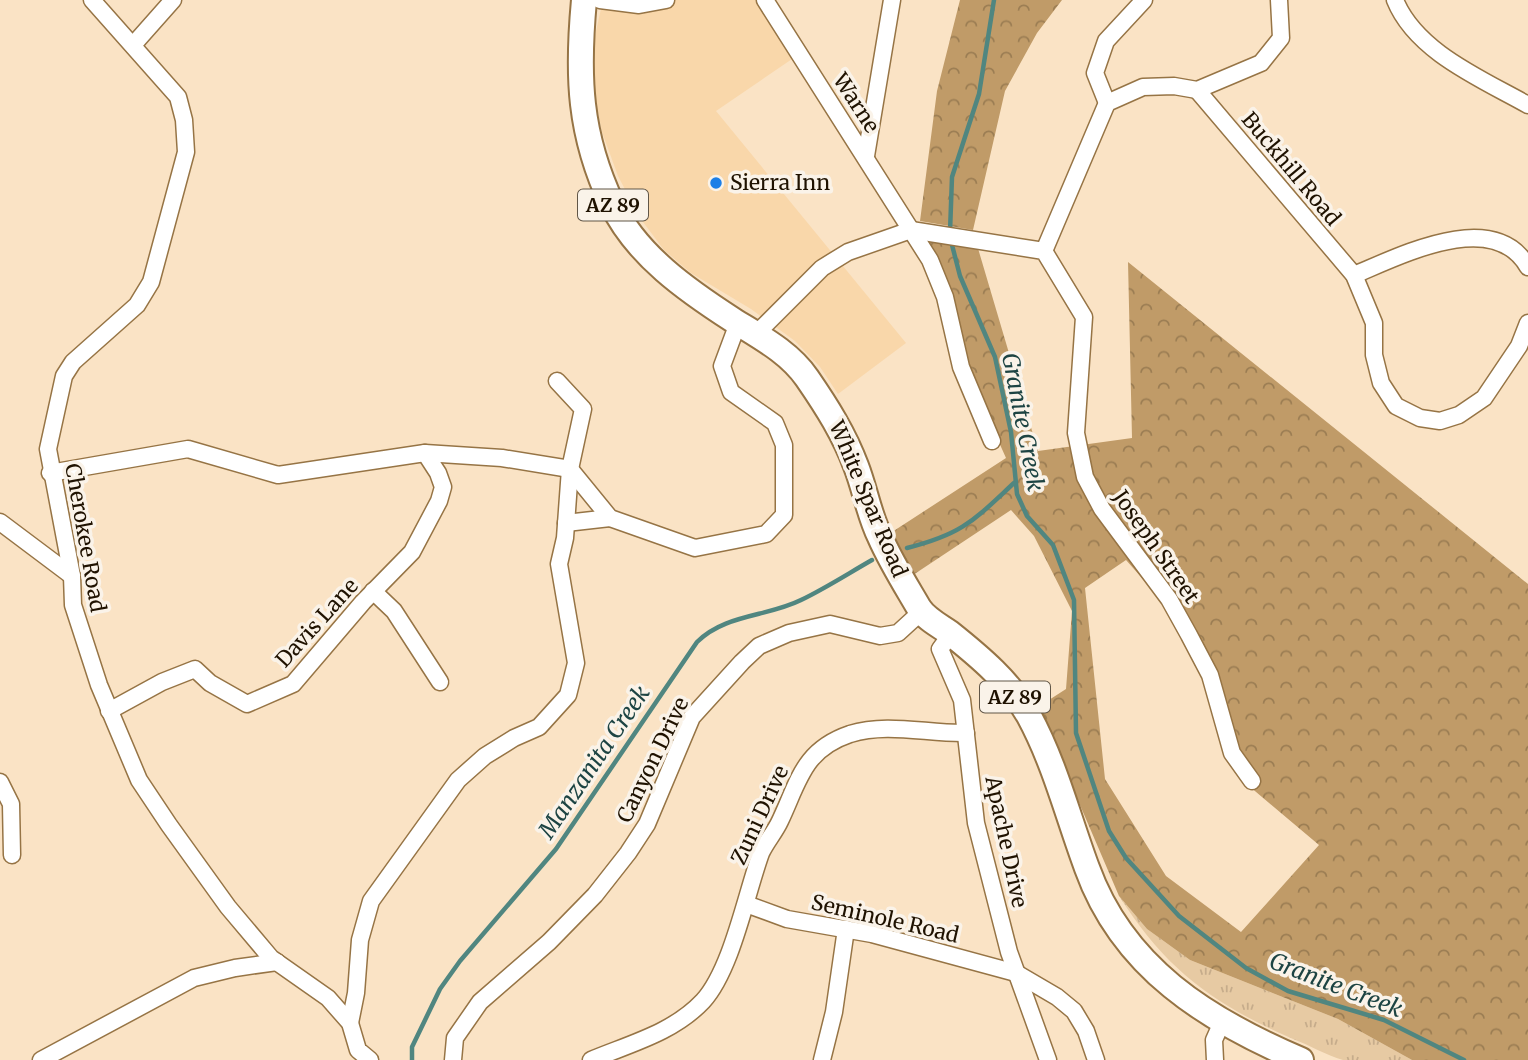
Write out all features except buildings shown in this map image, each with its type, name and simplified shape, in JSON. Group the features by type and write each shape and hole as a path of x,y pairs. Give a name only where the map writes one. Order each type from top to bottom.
{"main road":[{"name":"White Spar Road","path":"584,0 579,92 587,140 613,207 648,255 699,297 748,328 800,369 836,420 857,468 878,533 898,576 921,612 996,671 1028,715 1104,909 1123,938 1147,967 1170,987 1222,1022 1301,1060"}],"street":[{"name":"Cherokee Road","path":"92,0 134,44 178,97 184,120 186,152 151,282 137,305 73,362 64,376 48,449 72,576 73,605 110,711 139,780 228,907 277,962 328,998 350,1023 358,1050 370,1060"},
{"path":"134,44 173,0"},
{"path":"600,0 639,5 666,0"},
{"name":"Warne","path":"765,0 930,260 945,297 961,367 992,441"},
{"path":"866,156 892,0"},
{"path":"1107,103 1095,73 1106,41 1144,0"},
{"path":"566,523 610,518 695,548 766,534 785,514 784,444 775,423 731,392 722,366 748,328 822,268 848,252 911,230 1044,251 1107,103 1143,88 1174,86 1197,90 1261,63 1282,38 1279,0"},
{"path":"1395,0 1401,15 1429,46 1528,105"},
{"name":"Buckhill Road","path":"1197,90 1354,275 1374,323 1374,355 1381,383 1396,406 1420,418 1440,421 1460,415 1484,398 1519,346 1528,323"},
{"path":"1354,275 1409,253 1458,239 1496,239 1507,244 1528,267"},
{"name":"Joseph Street","path":"1044,251 1084,317 1076,433 1085,477 1102,509 1169,599 1189,635 1210,675 1232,753 1252,781"},
{"path":"350,1023 356,993 360,940 371,901 442,798 458,780 485,756 514,738 539,727 568,695 576,663 559,564 566,523 570,468 583,409 557,380"},
{"path":"51,473 188,449 278,475 425,453 502,457 570,468 610,518"},
{"name":"Davis Lane","path":"110,711 162,682 195,669 210,683 247,704 279,693 293,684 373,591 412,552 443,488 438,473 425,453"},
{"path":"0,522 72,576"},
{"path":"373,591 394,611 440,682"},
{"name":"Canyon Drive","path":"453,1060 455,1038 480,1002 549,942 595,895 628,853 647,824 692,717 742,662 759,646 789,633 830,624 880,636 898,633 921,612"},
{"name":"Apache Drive","path":"951,634 940,649 962,700 976,823 1016,973 1048,1060"},
{"name":"Zuni Drive","path":"591,1060 634,1044 674,1024 704,1000 725,960 762,850 780,822 796,779 818,749 850,734 868,731 911,728 966,733"},
{"path":"0,782 10,804 12,855"},
{"name":"Seminole Road","path":"746,904 787,919 846,929 1016,973 1057,997 1074,1012 1086,1031 1096,1060"},
{"path":"822,1060 834,1012 846,929"},
{"path":"41,1060 194,978 277,962"},
{"path":"1214,1060 1214,1040 1222,1022"}],"shaded area":[{"path":"603,0 759,0 795,57 716,111 906,343 838,394 820,367 795,341 751,309 691,273 664,250 640,218 618,176 602,132 593,88 594,40"}],"green space":[{"path":"960,0 1062,0 1037,33 1005,91 973,230 920,221 937,91"},
{"path":"923,239 977,245 1038,451 1132,438 1128,262 1528,584 1528,1060 1412,1060 1338,1019 1190,960 1147,929 1119,896 1038,707 1066,689 1072,611 1034,536 1011,510 913,575 889,534 1006,458 964,364","holes":["1126,560 1164,603 1205,676 1249,786 1319,845 1241,932 1166,876 1105,779 1085,588"]},
{"path":"1119,896 1147,929 1190,960 1338,1019 1412,1060 1343,1060 1264,1026 1215,998 1174,965 1155,945"}],"waterway":[{"name":"Granite Creek","path":"950,232 952,177 979,94 994,0"},
{"name":"Granite Creek","path":"951,241 960,276 995,357 1011,432 1017,494 1027,516 1053,545 1074,600 1076,733 1109,831 1126,858 1179,916 1246,968 1288,991 1384,1020 1464,1060"},
{"name":"Manzanita Creek","path":"907,548 942,537 967,524 1014,483"},
{"name":"Manzanita Creek","path":"412,1060 412,1047 440,989 460,961 556,849 697,642 720,626 801,600 872,560"}],"place":[{"name":"Sierra Inn","path":"716,183"}]}
